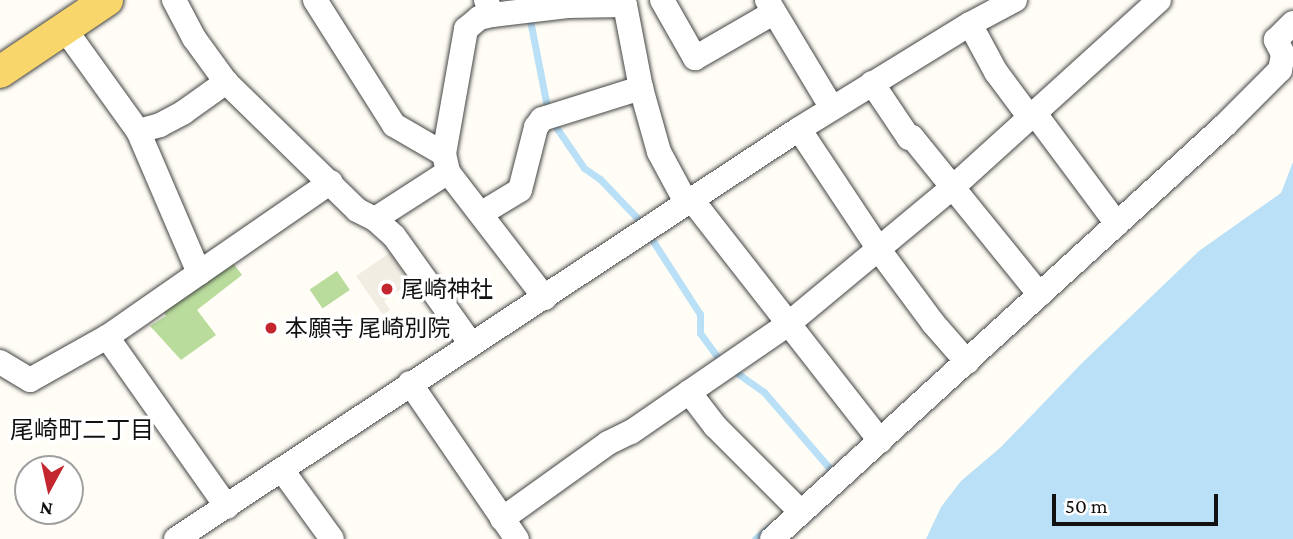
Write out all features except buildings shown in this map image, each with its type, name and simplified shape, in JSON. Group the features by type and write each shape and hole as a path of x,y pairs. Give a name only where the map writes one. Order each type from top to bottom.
{"main road":[{"path":"0,72 107,0"}],"street":[{"path":"174,0 194,37 226,82 357,210 375,219 404,248 471,344"},
{"path":"315,0 394,125 446,163 545,298"},
{"path":"662,0 695,58 770,6 832,108"},
{"path":"176,539 799,129 970,24 1015,0"},
{"path":"410,383 508,532 608,443 631,432 788,324 1034,117 1159,0"},
{"path":"375,219 446,163 466,29 489,7 632,3 641,88 659,152 689,202 880,441"},
{"path":"772,539 1117,224 1280,70 1283,54 1276,40 1293,23"},
{"path":"970,24 996,72 1117,224"},
{"path":"64,28 138,131 199,273"},
{"path":"138,131 160,125 184,112 226,82"},
{"path":"873,83 909,138 912,137 1040,295"},
{"path":"482,214 520,190 536,127 542,118 641,88"},
{"path":"799,129 933,323 967,362"},
{"path":"0,362 30,380 107,337 331,182"},
{"path":"107,337 227,507"},
{"path":"689,392 715,426 801,512"},
{"path":"282,470 332,539"}],"green space":[{"path":"230,259 242,275 197,310 216,335 181,360 150,326 166,316 160,305"},
{"path":"337,271 350,290 323,309 310,289"}],"shaded area":[{"path":"391,252 410,283 384,301 390,310 383,315 356,276"}],"water":[{"path":"1293,162 1293,539 926,539 941,507 961,481 1001,447 1082,363 1199,251 1281,193"}],"waterway":[{"path":"529,15 547,107 556,127 584,168 600,179 640,221 700,314 700,333 720,361 764,392 832,471 826,476"},
{"path":"755,539 768,528"}],"place":[{"name":"尾崎神社","path":"387,289"},
{"name":"本願寺 尾崎別院","path":"271,328"}],"district":[{"name":"尾崎町二丁目","path":"82,430"}]}
